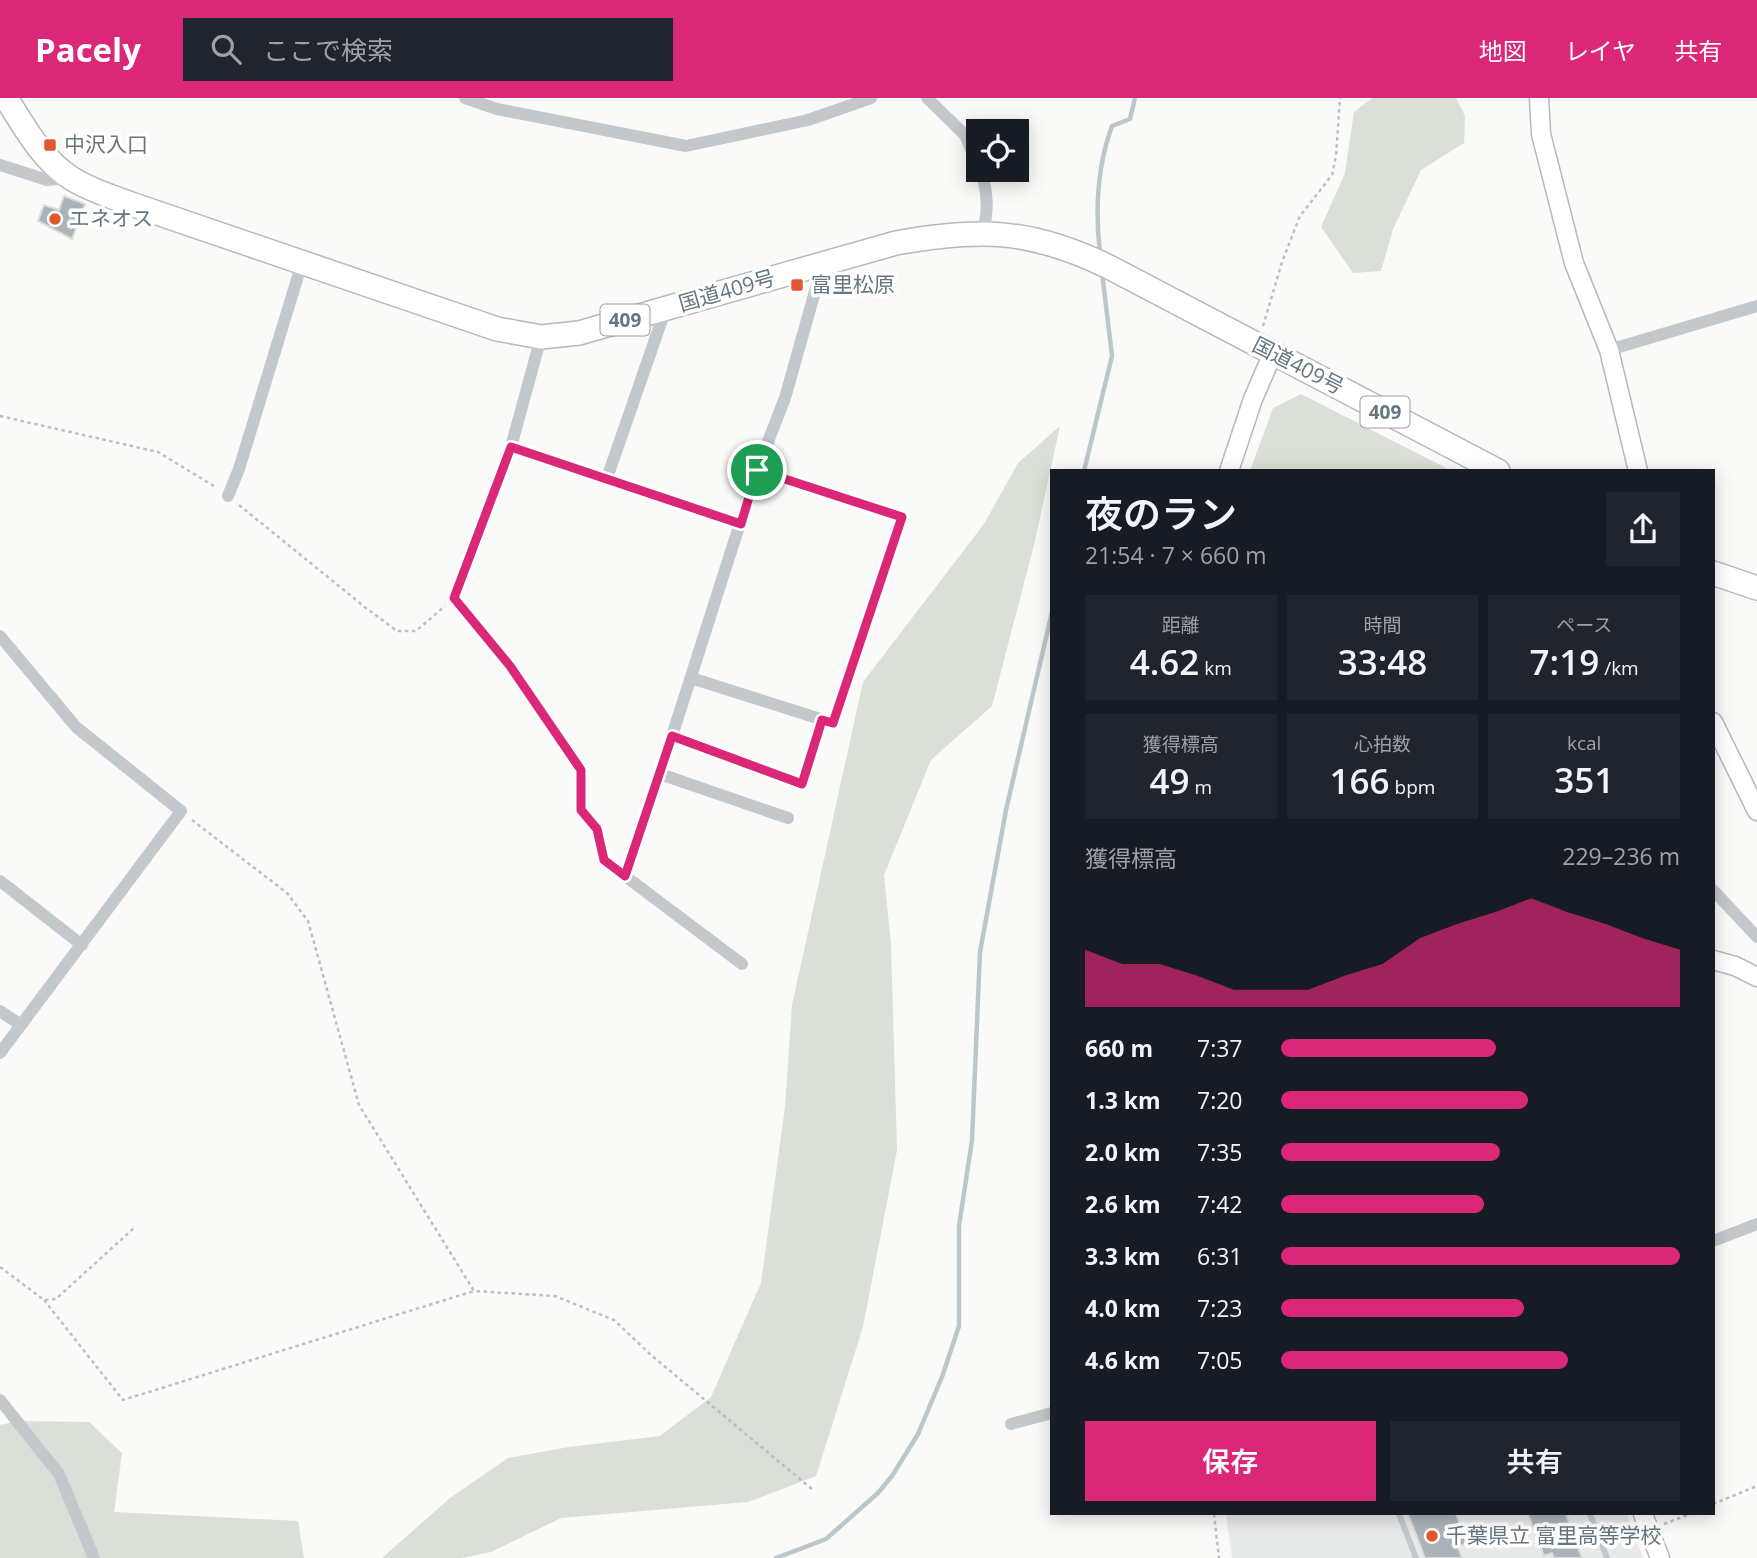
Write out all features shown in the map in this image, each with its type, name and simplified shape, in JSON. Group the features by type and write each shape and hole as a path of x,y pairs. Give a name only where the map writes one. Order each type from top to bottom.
{"highway":[{"name":"国道409号","path":"6,98 49,160 70,178 131,204 497,330 541,337 579,333 896,243 946,234 982,233 1021,237 1077,251 1494,469"},
{"path":"1715,574 1757,588"}],"street":[{"path":"465,98 497,109 686,146 808,120 871,98"},
{"path":"928,98 966,137"},
{"path":"1539,98 1541,134 1574,263 1609,350 1638,469"},
{"path":"0,165 47,180 70,178"},
{"path":"982,182 986,206 986,221 982,233"},
{"path":"228,496 239,469 302,263"},
{"path":"742,964 625,876 757,470 785,398 823,263"},
{"path":"1609,350 1757,306"},
{"path":"607,478 666,308"},
{"path":"454,598 511,447 541,337"},
{"path":"1230,469 1253,399 1265,349"},
{"path":"511,447 741,524"},
{"path":"691,678 833,723 902,517 757,470"},
{"path":"0,636 76,727 181,811 0,1053"},
{"path":"672,736 802,784 822,720"},
{"path":"1715,726 1757,811"},
{"path":"660,775 788,818"},
{"path":"0,881 82,945"},
{"path":"1715,892 1757,937"},
{"path":"1715,961 1735,966 1757,977"},
{"path":"0,1011 21,1025"},
{"path":"1715,1240 1757,1224"},
{"path":"0,1400 59,1474 94,1558"},
{"path":"1011,1424 1050,1414"},
{"path":"1646,1522 1660,1558"}],"lane":[{"path":"1399,1515 1416,1558"},
{"path":"1590,1515 1607,1558"}],"path":[{"path":"1265,349 1282,262 1300,216 1332,175 1340,98"},
{"path":"0,416 158,452 228,496 397,631 416,631 454,598 510,666 581,770 581,810 597,829 604,860 625,876"},
{"path":"181,811 287,893 309,921 359,1105 474,1291"},
{"path":"44,1300 56,1299 135,1227"},
{"path":"0,1267 44,1300 124,1399 474,1291 555,1296 614,1320 651,1355 813,1490"},
{"path":"1715,1503 1757,1486"},
{"path":"1214,1515 1219,1558"},
{"path":"1646,1522 1684,1515"}],"shaded area":[{"path":"1372,98 1456,98 1465,116 1464,143 1421,170 1393,229 1381,271 1353,273 1321,227 1345,173 1354,112"},
{"path":"1301,394 1448,469 1251,469 1273,408"},
{"path":"1060,426 1034,545 992,706 931,760 884,875 891,944 897,1150 863,1327 816,1476 748,1502 561,1518 491,1552 462,1558 382,1558 450,1498 508,1458 569,1447 660,1436 711,1397 761,1283 785,1107 792,1005 863,682 984,524 1018,463"},
{"path":"18,1421 89,1422 122,1453 114,1512 298,1521 304,1558 0,1558 0,1425"},
{"name":"千葉県立 富里高等学校","path":"1226,1515 1627,1515 1643,1558 1232,1558"}],"building":[{"path":"64,196 85,204 72,239 38,221 44,205 59,210"},
{"path":"1408,1515 1456,1515 1467,1543 1458,1547 1462,1558 1425,1558"},
{"path":"1528,1515 1566,1515 1582,1558 1554,1558 1552,1553 1544,1556"}],"waterway":[{"path":"1100,253 1098,205 1103,157 1112,126 1130,119 1135,98"},
{"path":"1084,469 1112,356 1102,272"},
{"path":"776,1558 826,1539 878,1493 892,1476 918,1434 942,1377 959,1326 959,1226 972,1140 980,952 1006,810 1050,621"}],"place":[{"name":"中沢入口","path":"50,145"},
{"name":"エネオス","path":"55,219"},
{"name":"富里松原","path":"797,285"},
{"name":"千葉県立 富里高等学校","path":"1432,1536"}],"route":[{"path":"511,447 741,524 757,470 902,517 833,723 822,720 802,784 672,736 625,876 604,860 597,829 581,810 581,770 510,666 454,598 511,447"}]}
